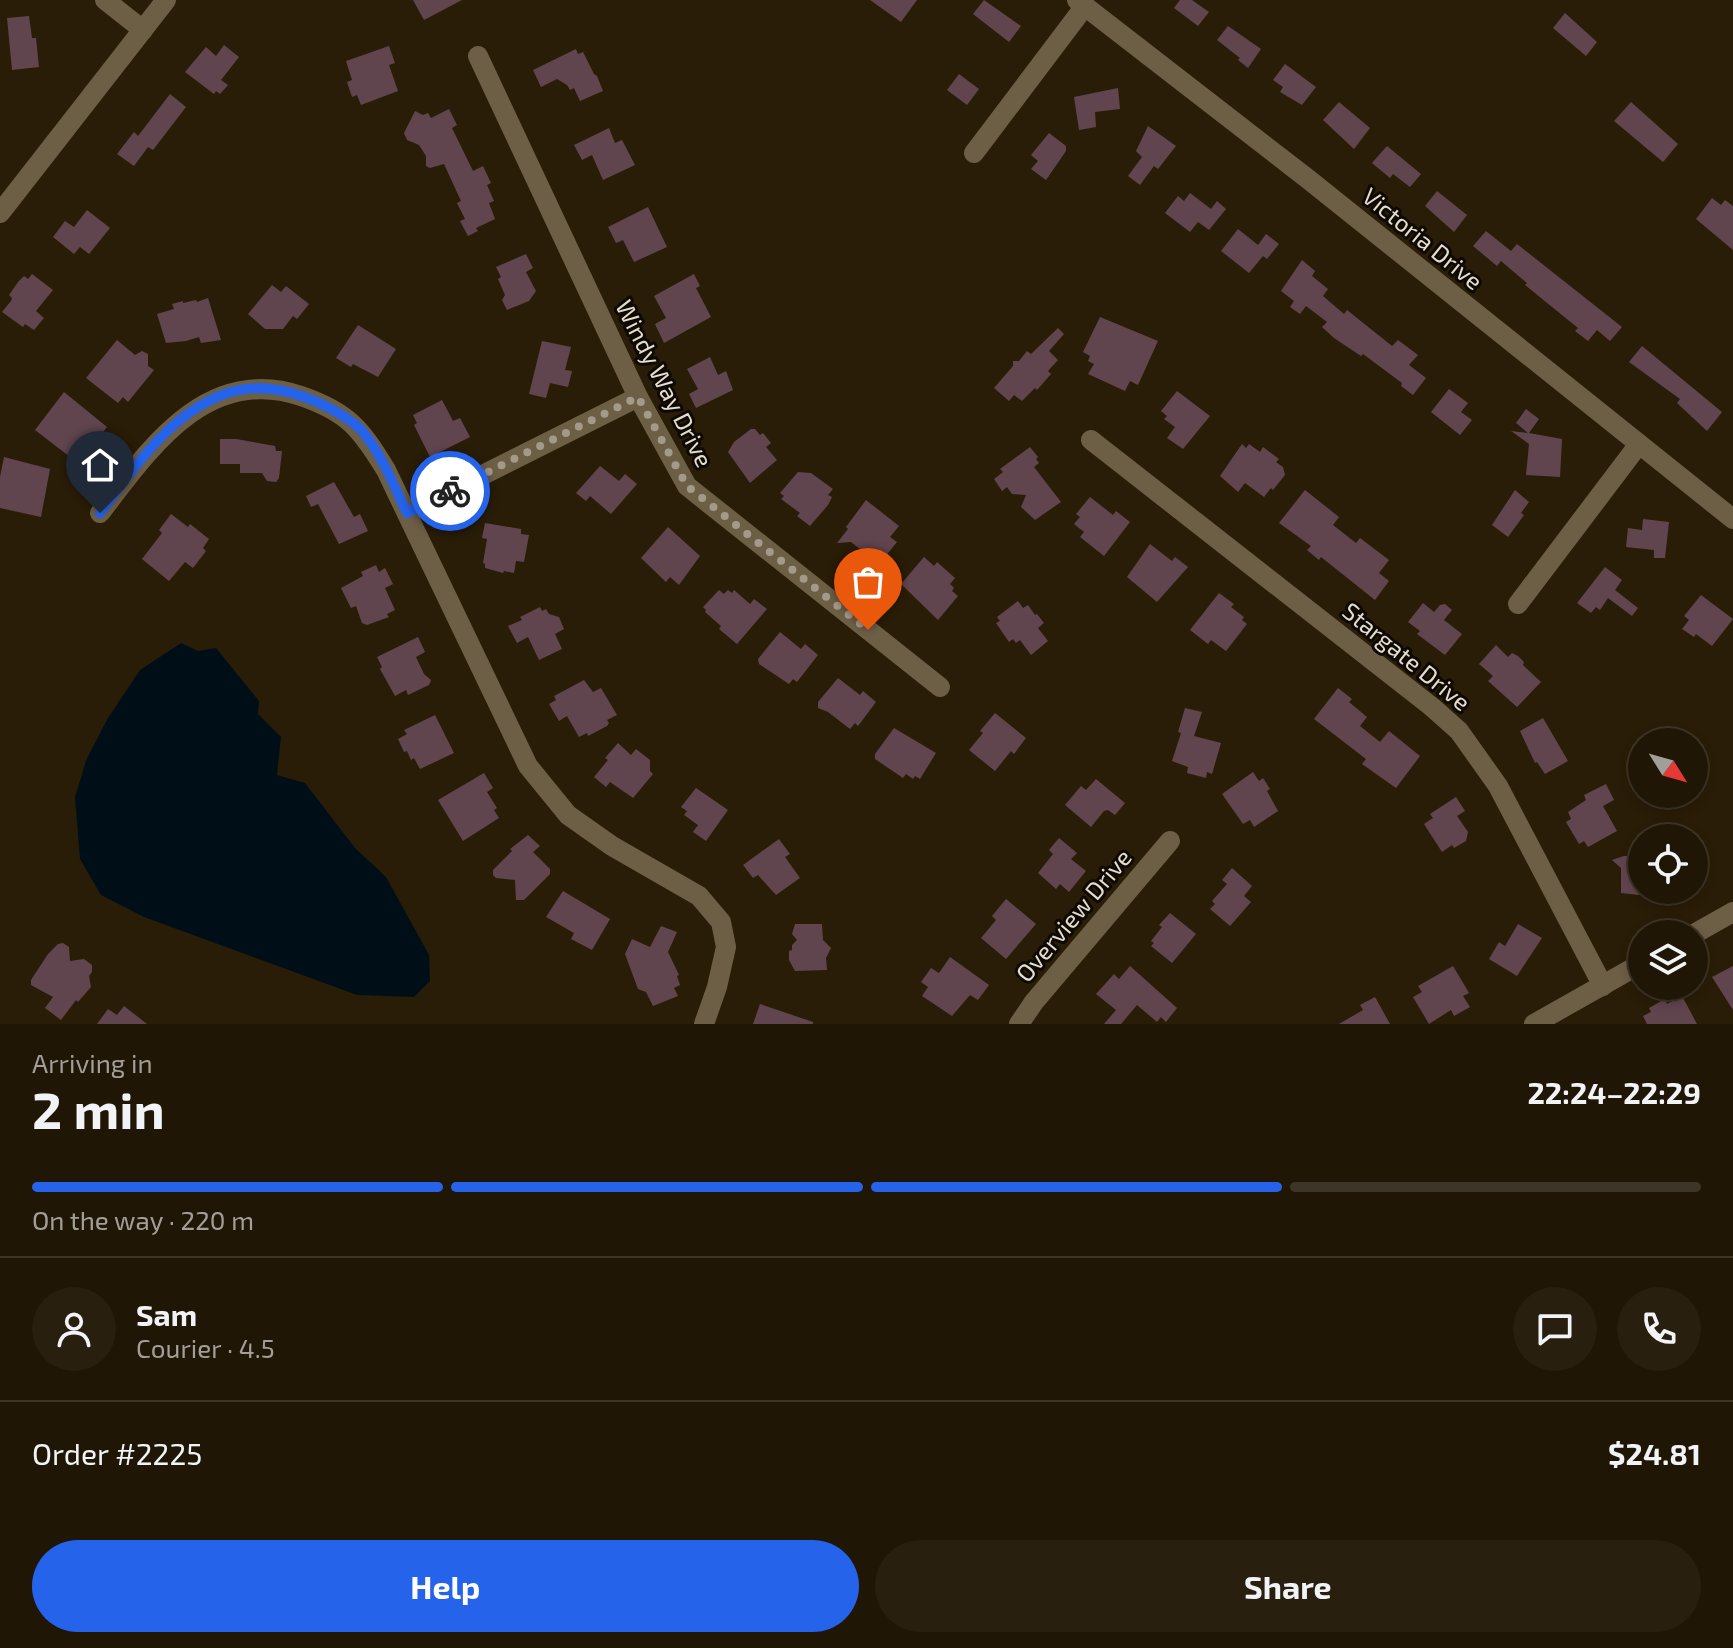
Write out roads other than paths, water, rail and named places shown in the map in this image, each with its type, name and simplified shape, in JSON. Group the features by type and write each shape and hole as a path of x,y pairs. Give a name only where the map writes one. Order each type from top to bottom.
{"street":[{"path":"105,0 143,30"},
{"path":"0,213 166,0"},
{"path":"974,153 1081,3"},
{"name":"Victoria Drive","path":"1081,3 1308,179 1733,519"},
{"name":"Windy Way Drive","path":"478,56 638,397 687,486 940,687"},
{"path":"100,513 145,454 175,424 205,403 244,388 277,388 332,409 362,431 386,470 528,766 568,815 612,846 699,896 721,922 726,947 704,1024"},
{"path":"407,513 638,397"},
{"name":"Stargate Drive","path":"1091,440 1459,731 1498,786 1603,986"},
{"path":"1518,604 1639,444"},
{"name":"Overview Drive","path":"1019,1024 1034,1002 1170,841"},
{"path":"1708,926 1733,912"},
{"path":"1534,1024 1628,971"}]}
